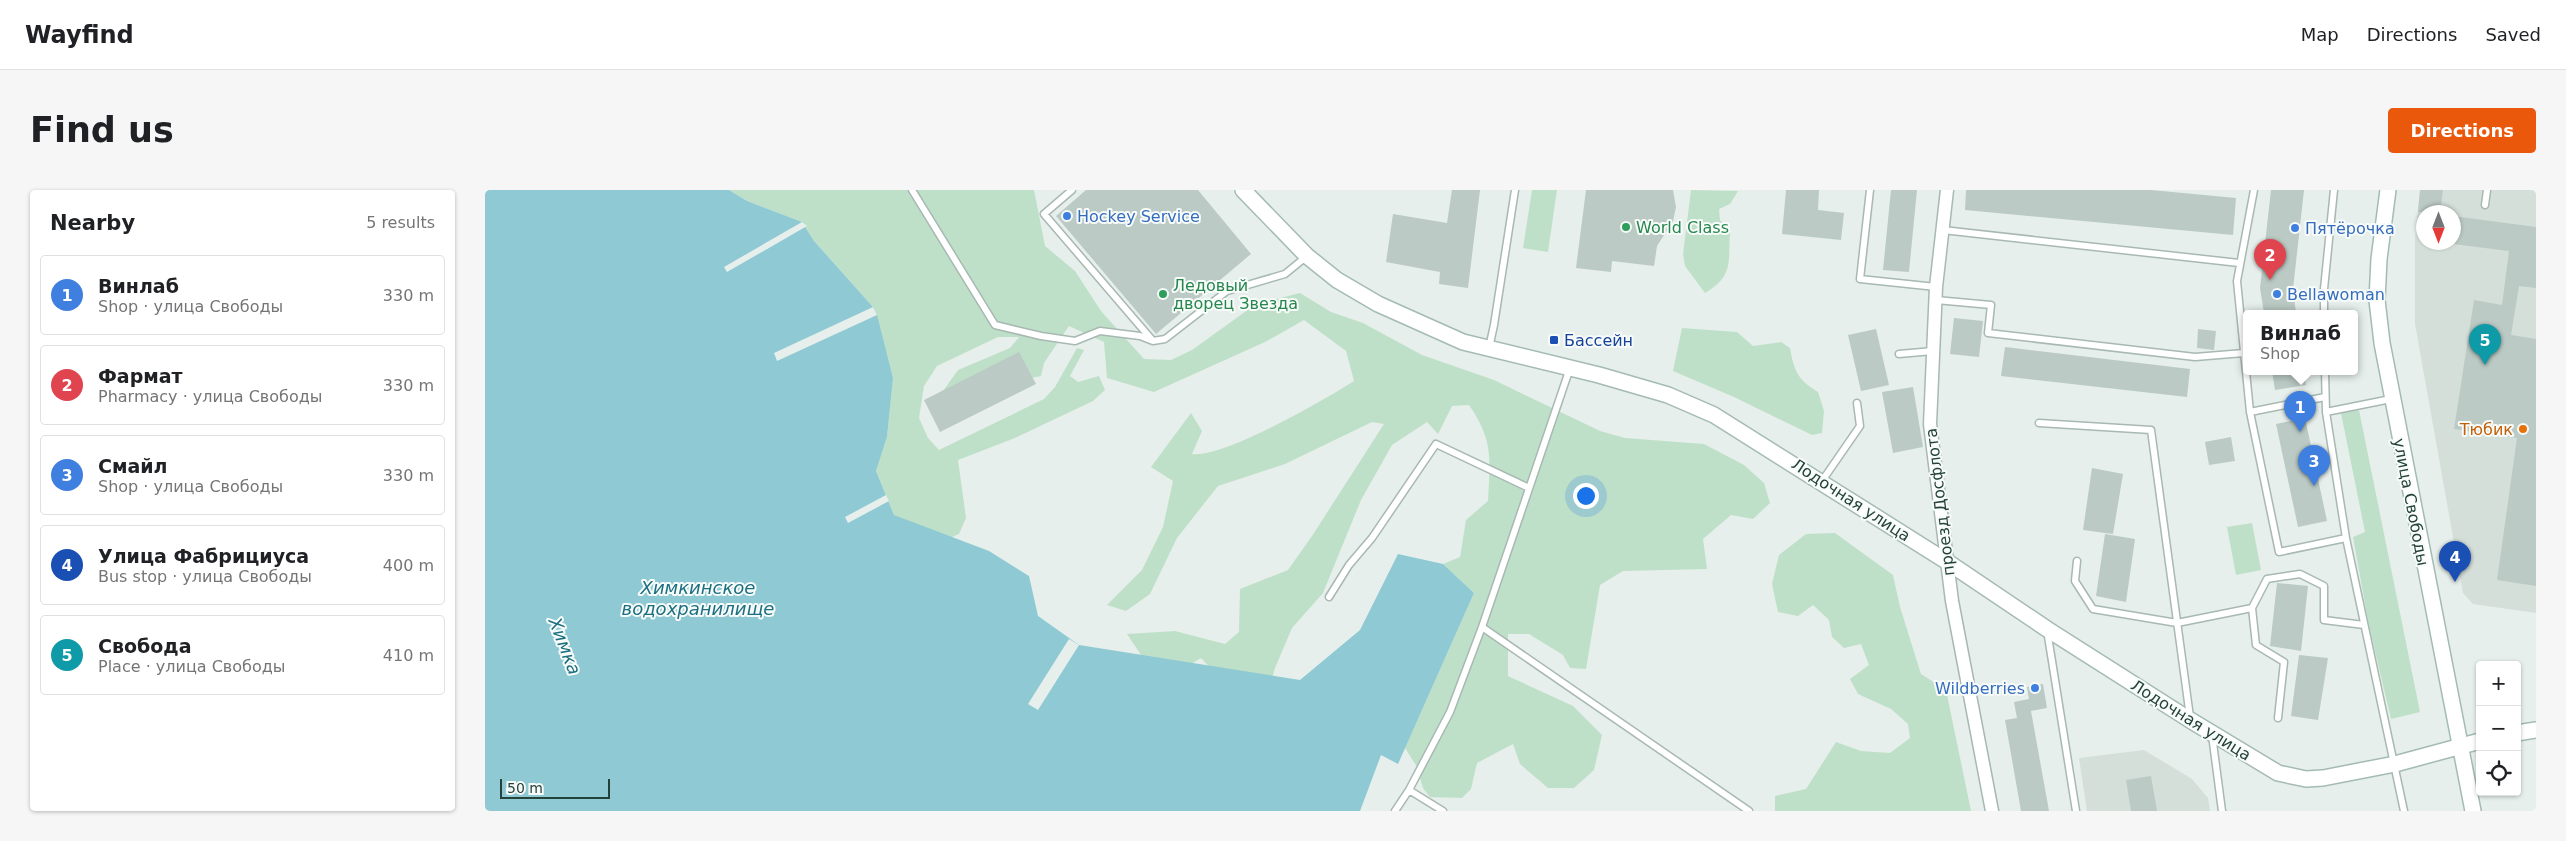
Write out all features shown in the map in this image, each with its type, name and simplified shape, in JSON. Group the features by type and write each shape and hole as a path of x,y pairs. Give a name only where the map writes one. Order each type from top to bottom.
{"street":[{"name":"Лодочная улица","path":"1243,190 1307,256 1337,280 1377,304 1463,342 1570,368 1668,395 1714,415 1822,481 2047,629 2212,734 2278,773 2291,778 2323,778 2395,764 2476,743"},
{"name":"проезд Досфлота","path":"1947,190 1936,287 1930,424 1946,561 1992,811"},
{"name":"улица Свободы","path":"2388,190 2379,259 2377,300 2391,399 2473,811"},
{"path":"2521,733 2536,730"}],"lane":[{"path":"913,190 995,325 1041,336 1075,341 1100,331 1140,336 1153,341 1165,339 1227,291 1285,274 1307,256"},
{"path":"1072,190 1044,214 1153,341"},
{"path":"1488,349 1494,325 1515,190"},
{"path":"1869,190 1860,279 1936,287"},
{"path":"2243,343 2237,282 2254,190"},
{"path":"2324,310 2324,289 2334,190"},
{"path":"2485,205 2487,190"},
{"path":"1943,230 2239,263"},
{"path":"1936,300 1991,305 1988,333 2195,357 2243,353"},
{"path":"1899,354 1933,351"},
{"path":"1395,811 1409,790 1449,712 1483,627 1570,368"},
{"path":"2246,375 2249,412 2279,552 2346,538"},
{"path":"2325,375 2326,412 2346,538 2404,811"},
{"path":"2249,412 2325,397"},
{"path":"2326,412 2391,399"},
{"path":"1822,481 1860,426 1857,403"},
{"path":"2039,423 2151,430 2190,720"},
{"path":"1329,597 1349,565 1372,538 1436,444 1529,488"},
{"path":"2077,561 2075,581 2093,609 2177,623 2252,608"},
{"path":"2278,718 2284,662 2256,645 2252,608 2267,579 2300,574 2324,586 2324,620 2364,625"},
{"path":"1483,627 1749,811"},
{"path":"2047,629 2075,811"},
{"path":"2212,734 2222,811"},
{"path":"1409,790 1443,811"}],"shaded area":[{"path":"2420,190 2536,190 2536,613 2473,604 2463,593 2415,324 2416,229 2416,250 2461,250 2461,205 2418,205"},
{"path":"2144,750 2192,779 2208,798 2210,811 2087,811 2079,758"}],"green space":[{"path":"729,190 1034,190 1045,246 1075,271 1101,311 1144,359 1171,360 1192,350 1256,304 1300,293 1331,312 1363,323 1422,355 1494,380 1600,431 1625,438 1704,444 1744,465 1764,483 1770,503 1753,519 1731,515 1703,539 1707,569 1623,571 1600,585 1586,669 1570,668 1563,655 1529,634 1508,634 1508,676 1573,706 1602,735 1594,770 1574,788 1548,788 1520,764 1513,744 1477,763 1471,789 1462,798 1430,797 1423,788 1417,767 1405,748 1474,593 1443,564 1460,557 1466,520 1488,501 1489,451 1487,440 1469,405 1452,406 1438,434 1427,422 1392,445 1361,500 1323,593 1292,628 1275,668 1269,690 1214,672 1201,658 1179,671 1143,658 1127,634 1175,631 1225,644 1239,632 1240,589 1288,570 1384,424 1372,422 1285,464 1218,486 1177,538 1150,594 1126,611 1107,605 1142,570 1163,527 1173,481 1151,467 1191,413 1202,431 1192,454 1207,453 1249,438 1298,414 1340,390 1354,381 1346,351 1304,320 1265,342 1154,392 1107,378 1104,342 1069,326 1044,363 1041,376 938,398 958,370 1010,348 1019,337 998,337 937,366 924,386 919,418 928,438 939,450 1044,399 1055,387 1077,348 1084,350 1070,376 1078,382 1099,376 1105,390 1093,401 1015,438 958,460 966,518 959,534 950,538 894,515 876,471 887,437 893,378 873,307 814,241 802,222 747,201"},
{"path":"1532,190 1557,190 1548,252 1523,248"},
{"path":"1691,190 1738,191 1730,204 1719,209 1720,220 1730,232 1728,267 1721,281 1705,293 1685,266 1683,254"},
{"path":"1682,328 1737,332 1753,346 1781,342 1790,348 1795,369 1801,379 1818,392 1824,411 1822,433 1812,435 1734,397 1673,371"},
{"path":"2359,410 2420,712 2391,719 2369,626 2353,537 2365,532 2341,413"},
{"path":"2252,523 2261,570 2236,575 2227,527"},
{"path":"1835,533 1893,575 1900,607 1921,674 1946,690 1971,811 1775,811 1775,796 1806,789 1836,742 1861,751 1890,753 1910,738 1908,724 1891,709 1858,694 1850,679 1869,665 1861,644 1844,648 1832,637 1829,620 1813,605 1798,616 1778,612 1772,584 1779,555 1806,534"}],"water":[{"name":"Химкинское водохранилище","path":"485,190 729,190 747,201 802,222 814,241 873,307 877,315 893,378 887,437 876,471 894,515 989,551 1029,576 1038,616 1079,645 1300,680 1360,630 1398,554 1443,564 1474,593 1398,764 1381,755 1360,811 485,811"}],"pier":[{"path":"802,222 807,226 727,272 724,267"},
{"path":"873,307 877,315 777,361 774,353"},
{"path":"886,495 889,501 848,523 845,517"},
{"path":"1069,639 1079,645 1038,710 1028,704"}],"building":[{"name":"Ледовый дворец Звезда","path":"1086,190 1198,190 1251,254 1156,334 1056,216"},
{"path":"1452,190 1480,190 1468,288 1439,284 1440,272 1386,262 1393,214 1447,223"},
{"name":"World Class","path":"1586,190 1673,190 1676,207 1673,221 1657,246 1654,266 1612,261 1611,272 1576,268"},
{"path":"1786,190 1819,190 1818,210 1844,213 1841,240 1782,234"},
{"path":"1891,190 1917,190 1909,272 1883,270"},
{"path":"1966,190 2151,190 2236,198 2233,235 1965,210"},
{"path":"2271,190 2304,190 2293,289 2296,310 2264,310 2260,288"},
{"path":"2420,190 2443,190 2441,205 2419,205"},
{"path":"2461,217 2536,227 2536,288 2519,286 2511,335 2536,339 2536,586 2497,580 2517,438 2454,429 2474,300 2502,305 2509,251 2461,245"},
{"path":"1954,318 1983,321 1979,357 1950,354"},
{"path":"1876,329 1889,385 1861,391 1848,335"},
{"path":"2198,329 2216,331 2214,350 2197,348"},
{"path":"2005,347 2190,369 2187,397 2001,376"},
{"path":"1019,352 1036,384 940,432 924,400"},
{"path":"2273,375 2305,375 2306,385 2275,390"},
{"path":"1913,387 1923,447 1893,453 1882,392"},
{"path":"2305,418 2327,521 2298,527 2276,424"},
{"path":"2231,437 2235,461 2209,465 2205,442"},
{"path":"2092,468 2123,474 2113,534 2083,530"},
{"path":"2105,534 2135,539 2126,602 2096,596"},
{"path":"2277,583 2308,586 2301,651 2270,646"},
{"path":"2299,655 2328,658 2318,720 2291,716"},
{"path":"2043,684 2047,708 2031,711 2049,811 2021,811 2005,720 2017,718 2014,702 2029,699 2027,687"},
{"path":"2151,776 2157,811 2131,811 2126,780"}],"place":[{"name":"Hockey Service","path":"1067,216"},
{"name":"World Class","path":"1626,227"},
{"name":"Пятёрочка","path":"2295,228"},
{"name":"Фармат","path":"2270,280"},
{"name":"Ледовый дворец Звезда","path":"1163,294"},
{"name":"Bellawoman","path":"2277,294"},
{"name":"Бассейн","path":"1554,340"},
{"name":"Свобода","path":"2485,365"},
{"name":"Тюбик","path":"2523,429"},
{"name":"Винлаб","path":"2300,432"},
{"name":"Смайл","path":"2314,486"},
{"name":"Улица Фабрициуса","path":"2455,582"},
{"name":"Wildberries","path":"2035,688"}],"water label":[{"name":"Химка","path":"565,646"}]}
